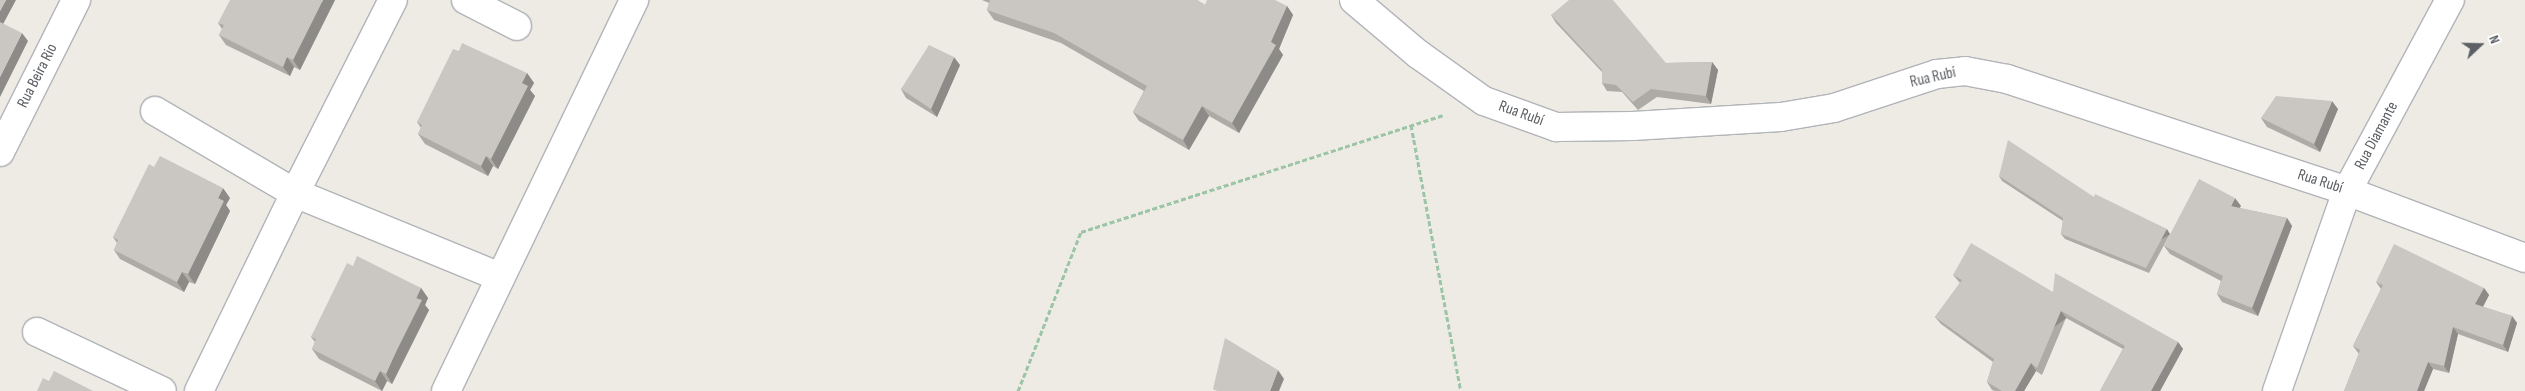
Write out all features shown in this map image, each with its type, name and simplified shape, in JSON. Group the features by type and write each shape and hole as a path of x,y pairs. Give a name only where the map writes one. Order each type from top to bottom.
{"street":[{"name":"Rua Beira Rio","path":"0,152 76,0"},
{"path":"199,391 295,193 393,0"},
{"path":"466,0 517,26"},
{"path":"446,391 634,0"},
{"name":"Rua Rubí","path":"1354,0 1418,54 1484,101 1556,127 1633,126 1799,114 1834,108 1938,74 1965,71 2007,79 2347,191 2525,258"},
{"name":"Rua Diamante","path":"2277,391 2347,191 2450,0"},
{"path":"155,111 295,193 500,277"},
{"path":"38,332 162,391"}],"path":[{"path":"1018,391 1081,232 1484,101"},
{"path":"1411,125 1461,391"}],"building":[{"path":"0,0 6,0 0,11"},
{"path":"230,0 323,0 293,60 287,57 283,67 219,35 224,25 218,23"},
{"path":"990,0 1197,0 1205,5 1207,0 1275,0 1287,6 1271,42 1276,45 1232,123 1202,106 1183,140 1133,112 1147,86 1054,33 987,10"},
{"path":"1569,0 1613,0 1666,63 1712,62 1706,96 1651,89 1633,102 1616,85 1602,83 1602,70 1551,15"},
{"path":"0,22 22,33 0,77"},
{"path":"462,43 527,73 522,83 528,86 491,159 486,156 481,166 418,134 422,125 417,122 453,49 459,51"},
{"path":"929,45 954,57 931,109 901,89"},
{"path":"2276,96 2332,101 2314,144 2261,118"},
{"path":"2008,140 2094,197 2095,194 2167,229 2146,268 2061,234 2063,218 1999,176"},
{"path":"160,156 223,188 218,198 224,201 188,274 182,272 177,282 114,250 118,240 113,237 149,164 154,167"},
{"path":"2199,179 2235,198 2231,206 2287,218 2252,308 2217,294 2223,276 2164,246"},
{"path":"1971,243 2053,292 2055,273 2178,342 2151,391 2100,391 2125,346 2061,311 2037,368 2031,363 2015,391 2002,391 1987,382 1994,359 1935,317 1962,280 1953,275"},
{"path":"2394,244 2484,288 2475,304 2512,316 2503,345 2453,327 2444,366 2428,362 2417,391 2344,391 2360,350 2353,346 2383,285 2376,282"},
{"path":"357,256 421,288 416,298 422,300 386,374 380,371 375,381 312,349 316,339 311,337 347,263 353,266"},
{"path":"1225,338 1278,370 1270,391 1217,391 1213,389"},
{"path":"54,371 93,391 37,391 43,378 49,381"}]}
